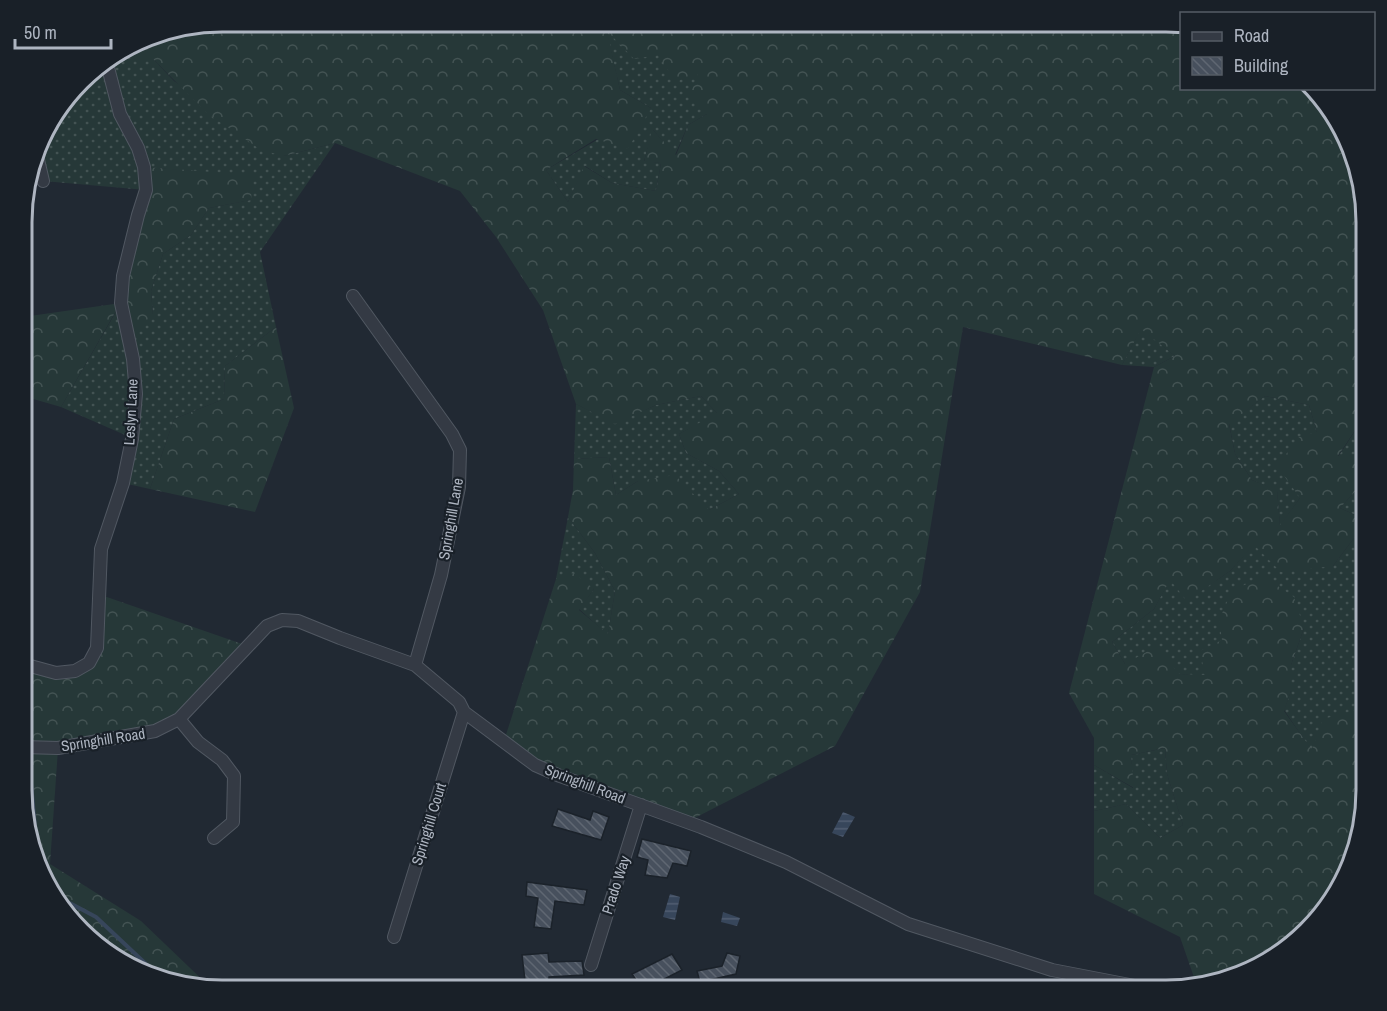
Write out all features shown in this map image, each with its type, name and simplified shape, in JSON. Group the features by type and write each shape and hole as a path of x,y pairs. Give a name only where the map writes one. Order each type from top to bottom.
{"street":[{"name":"Leslyn Lane","path":"32,666 56,673 75,671 89,663 98,648 102,549 123,483 132,439 135,394 133,359 121,303 123,276 146,190 144,167 138,148 120,114 108,69"},
{"path":"40,167 43,181"},
{"name":"Springhill Lane","path":"353,296 452,434 460,450 459,487 441,575 415,665"},
{"name":"Springhill Road","path":"32,747 58,748 155,732 179,719 267,626 282,620 298,621 415,665 459,702 464,712 535,765 786,862 908,924 1052,970 1104,980"},
{"name":"Springhill Court","path":"394,937 464,712"},
{"path":"179,719 198,742 222,760 234,776 233,822 214,838"},
{"name":"Prado Way","path":"591,965 641,805"}],"green space":[{"path":"209,32 607,32 620,90 651,108 628,149 596,139 546,170 568,202 584,166 612,183 656,191 661,163 644,162 652,129 676,155 688,125 707,114 689,97 699,71 676,82 658,55 634,59 608,32 1178,32 1180,32 1180,90 1302,90 1324,116 1336,137 1349,172 1354,196 1355,430 1338,456 1355,455 1355,492 1340,508 1355,515 1355,537 1333,566 1281,572 1254,545 1230,571 1187,601 1170,580 1154,609 1112,642 1125,664 1157,646 1179,674 1205,675 1200,651 1222,640 1219,620 1232,591 1263,576 1294,597 1304,628 1291,665 1291,691 1284,711 1312,750 1323,719 1355,710 1354,815 1349,839 1330,885 1308,915 1271,948 1227,969 1194,977 1180,937 1094,894 1094,811 1126,804 1160,838 1183,825 1167,774 1165,748 1131,755 1134,788 1094,765 1094,738 1069,693 1154,367 1175,356 1141,329 1122,365 963,327 920,592 835,746 681,825 560,776 504,741 556,579 574,573 594,589 579,610 608,634 615,591 595,553 568,517 573,490 574,459 609,457 616,495 638,481 675,475 709,510 739,494 719,471 686,453 679,434 717,413 701,396 656,405 615,424 576,404 543,310 496,237 460,191 335,143 284,156 261,150 208,114 153,59 125,59 160,42 184,35","holes":["1265,396 1309,405 1317,432 1299,437 1277,466 1300,498 1280,525 1277,490 1252,480 1235,454 1229,424"]},
{"path":"607,32 612,32 658,55 700,70 707,114 688,125 675,155 653,130 644,161 661,163 656,191 612,183 585,166 568,202 546,170 651,108 620,90"},
{"path":"124,59 153,59 174,81 284,156 335,143 260,252 276,327 225,366 224,399 174,419 150,489 123,483 132,438 61,407 121,303 153,315 151,291 163,254 191,235 209,208 250,200 190,171 144,167 146,190 43,181 40,167 57,126 79,96 96,79"},
{"path":"144,167 253,175 251,200 209,208 191,235 163,254 151,291 153,315 127,337 120,304 61,407 32,399 32,316 121,303 138,215"},
{"path":"276,327 294,408 255,512 150,489 174,419 224,399 225,366"},
{"path":"1141,328 1175,356 1154,367 1122,365"},
{"path":"701,396 718,414 679,434 686,453 719,471 739,494 709,510 638,481 616,495 609,457 574,459 576,404 615,423 656,405"},
{"path":"1265,396 1309,405 1317,432 1300,498 1280,526 1277,491 1252,480 1235,454 1229,423"},
{"path":"1355,431 1355,455 1338,457"},
{"path":"1355,492 1355,515 1340,508"},
{"path":"568,517 595,553 615,591 608,635 579,609 594,589 556,579"},
{"path":"1355,537 1355,715 1312,751 1284,710 1291,691 1291,665 1304,628 1223,640 1205,676 1179,674 1125,664 1112,642 1154,609 1170,579 1187,600 1230,571 1254,544 1333,566"},
{"path":"101,595 248,646 179,719 58,749 50,864 141,921 200,978 160,969 116,948 79,915 57,885 46,862 35,827 32,802 32,666 56,673 89,663"},
{"path":"1165,748 1167,774 1183,825 1160,838 1126,804 1094,811 1094,765 1133,788 1131,755"}],"water":[{"path":"843,812 855,817 843,837 832,833"},
{"path":"670,894 680,897 675,920 663,917"},
{"path":"723,912 740,918 737,926 721,922"}],"building":[{"path":"558,809 590,820 593,811 609,817 601,840 552,826"},
{"path":"642,839 691,851 687,866 673,863 667,878 645,875 648,860 637,857"},
{"path":"527,882 587,890 584,905 555,901 551,929 534,927 538,898 526,896"},
{"path":"548,953 549,962 582,961 584,975 525,979 522,955"},
{"path":"727,953 740,956 736,974 699,980 697,971 722,966"},
{"path":"672,954 682,970 664,979 636,979 632,974"}],"waterway":[{"path":"32,794 35,827"},
{"path":"70,903 96,917 145,963"}]}
